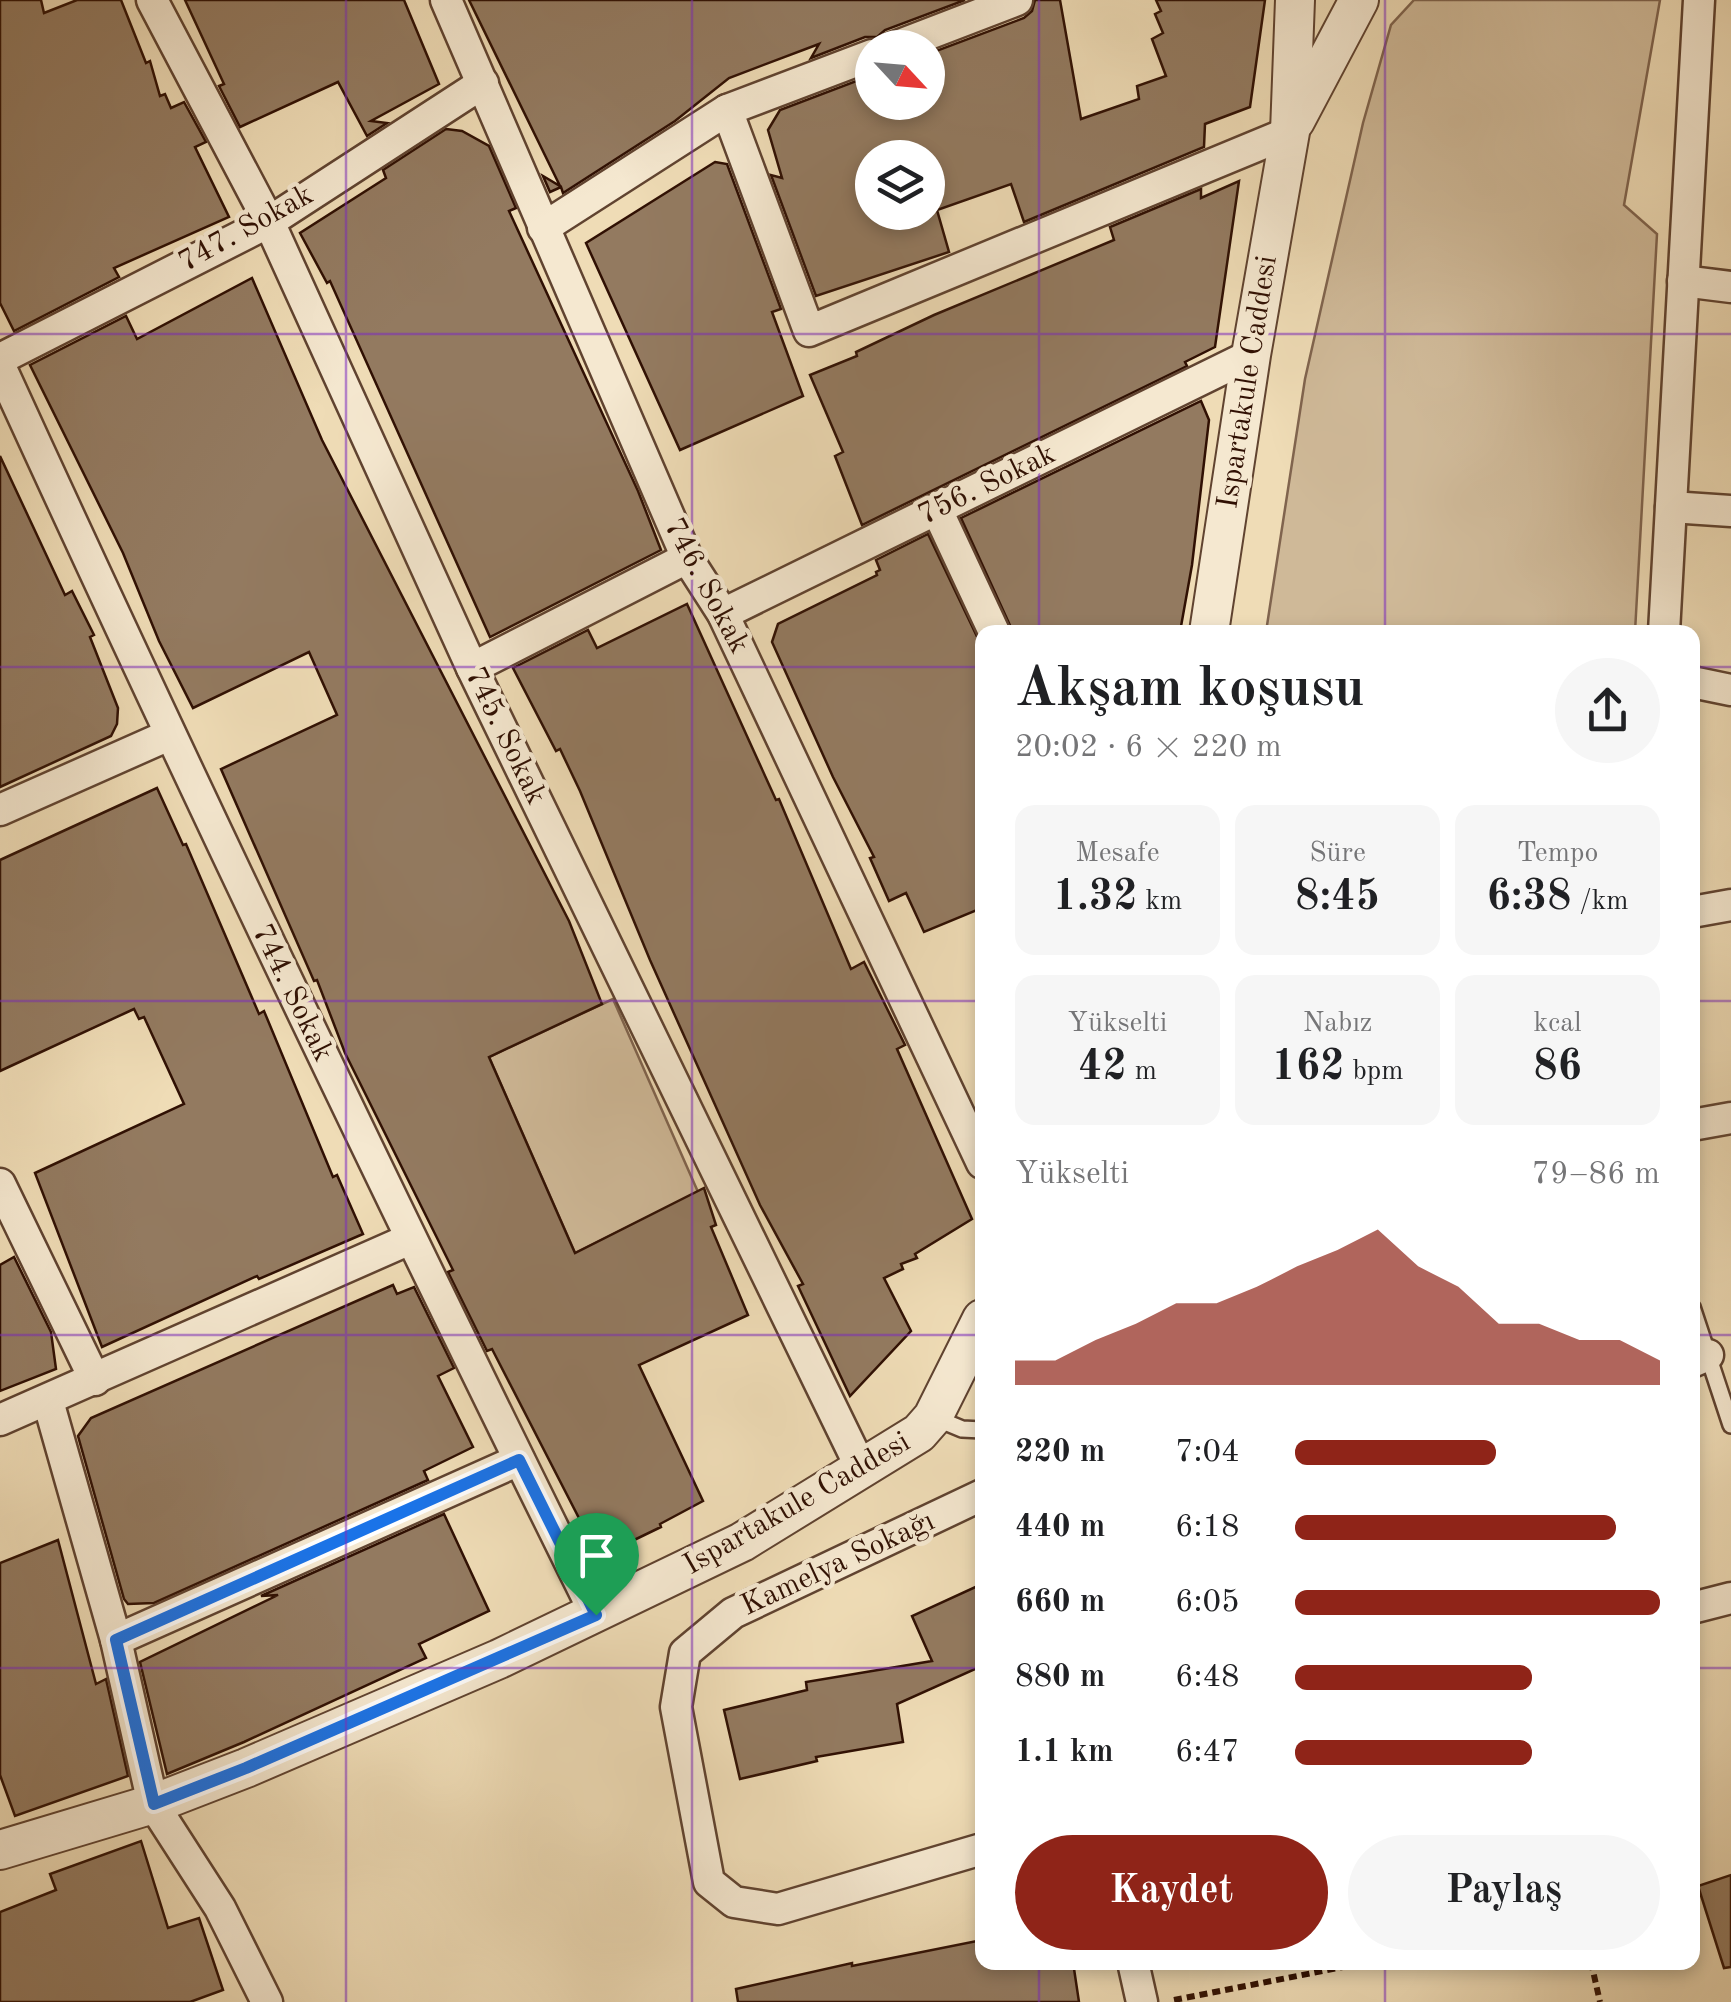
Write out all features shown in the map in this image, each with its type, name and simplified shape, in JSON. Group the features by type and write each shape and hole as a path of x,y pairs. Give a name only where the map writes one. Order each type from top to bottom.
{"street":[{"name":"745. Sokak","path":"152,0 269,222 472,668 862,1470"},
{"name":"746. Sokak","path":"446,0 687,558 723,614 975,1148"},
{"path":"939,30 1017,0"},
{"name":"Ispartakule Caddesi","path":"1209,625 1290,132 1294,0"},
{"name":"Ispartakule Caddesi","path":"1290,132 1359,0"},
{"path":"1664,625 1699,0"},
{"path":"543,228 727,110 855,61"},
{"name":"747. Sokak","path":"0,362 269,222 482,84"},
{"path":"727,110 810,331 1290,132"},
{"path":"1683,281 1731,287"},
{"name":"756. Sokak","path":"723,614 1251,355"},
{"name":"744. Sokak","path":"0,362 169,735 410,1239 596,1615"},
{"path":"1671,507 1731,511"},
{"path":"937,510 991,625"},
{"path":"472,668 687,558"},
{"path":"1700,684 1731,690"},
{"path":"0,810 169,735"},
{"path":"1700,911 1731,905"},
{"path":"1700,1124 1731,1118"},
{"path":"0,1184 95,1380"},
{"path":"0,1420 410,1239"},
{"name":"Ispartakule Caddesi","path":"3,1839 154,1804 246,1768 596,1615 742,1542 919,1433 933,1417 975,1333"},
{"path":"48,1401 116,1640 154,1804 220,1908 255,1999"},
{"path":"116,1640 519,1460"},
{"name":"Kamelya Sokağı","path":"975,1498 732,1613 685,1653 676,1707 709,1882 734,1902 778,1909 975,1851"},
{"path":"1700,1606 1731,1598"},
{"path":"1135,1970 1142,2002"}],"lane":[{"path":"1700,1358 1731,1425"},
{"path":"933,1417 975,1429"}],"path":[{"path":"1162,2002 1328,1970"},
{"path":"1593,1970 1600,2002"}],"shaded area":[{"path":"1414,0 1660,0 1624,205 1657,234 1635,625 1267,625 1305,379 1363,123 1391,25"},
{"path":"613,999 698,1192 575,1253 489,1057"}],"building":[{"path":"0,0 41,0 44,13 77,0 121,0 146,63 150,61 160,96 165,94 171,108 184,102 206,142 195,147 229,217 114,268 119,277 14,331 0,303"},
{"path":"185,0 404,0 439,84 371,121 387,123 367,136 338,82 240,127"},
{"path":"469,0 965,0 885,30 855,30 855,41 811,58 819,44 729,78 675,121 563,193 561,187 550,192 543,176 560,186"},
{"path":"1035,0 1060,0 1081,119 1139,99 1137,86 1166,76 1152,39 1163,33 1155,14 1161,11 1156,0 1265,0 1250,107 1205,124 1204,147 1024,222 1011,184 945,207 945,140 855,140 855,230 943,230 949,252 816,296 771,175 782,178 768,130 780,110 855,81 855,120 945,120 945,48 1024,18 1032,11"},
{"path":"446,129 462,131 489,146 516,208 509,211 638,491 661,550 490,637 330,281 327,283 300,233 386,178 383,170"},
{"path":"715,162 727,164 781,309 772,312 803,396 680,450 586,243"},
{"path":"1239,181 1215,347 1185,362 1187,366 862,525 835,456 843,452 810,375 857,356 856,352 934,315 1114,240 1110,227 1201,189 1201,198"},
{"path":"252,278 322,440 569,921 602,1004 489,1057 575,1253 704,1188 716,1225 711,1227 748,1315 639,1365 703,1501 599,1557 448,1272 453,1270 345,1053 317,980 314,981 221,769 337,715 309,652 193,708 159,641 123,553 30,365 126,316 137,339"},
{"path":"1201,401 1209,420 1181,625 1010,625 961,518"},
{"path":"0,456 65,595 72,591 94,635 90,637 118,708 111,736 0,787"},
{"path":"928,534 975,632 975,911 924,932 906,893 889,901 870,858 874,857 772,642 778,624 877,575 880,570 876,560"},
{"path":"687,604 776,800 779,799 851,969 864,962 905,1045 897,1049 972,1219 915,1254 917,1258 901,1264 903,1269 884,1278 911,1331 850,1396 798,1286 803,1284 760,1205 650,960 580,791 513,668 588,630 597,648"},
{"path":"157,788 183,845 186,844 259,1014 264,1011 333,1177 337,1175 363,1234 259,1279 257,1276 102,1347 35,1173 184,1104 144,1017 139,1019 134,1009 0,1071 0,860"},
{"path":"14,1257 51,1332 56,1369 0,1391 0,1265"},
{"path":"393,1285 397,1294 414,1287 454,1368 438,1376 473,1447 424,1471 428,1480 154,1603 128,1604 78,1436 91,1418"},
{"path":"444,1514 489,1611 419,1644 426,1658 167,1774 140,1662 278,1595 261,1596"},
{"path":"58,1540 96,1684 106,1679 128,1776 15,1816 0,1775 0,1563"},
{"path":"975,1587 975,1669 897,1704 903,1742 816,1757 817,1761 740,1779 724,1710 807,1690 806,1682 932,1661 912,1616"},
{"path":"141,1841 168,1928 199,1918 223,1990 190,2002 0,2002 0,1912 56,1890 50,1874"},
{"path":"1731,1875 1731,1967 1724,1968 1700,1885"},
{"path":"975,1941 975,1970 1074,1970 1079,2002 738,2002 736,1989"}],"route":[{"path":"519,1460 596,1615 246,1768 154,1804 116,1640 519,1460"}]}
